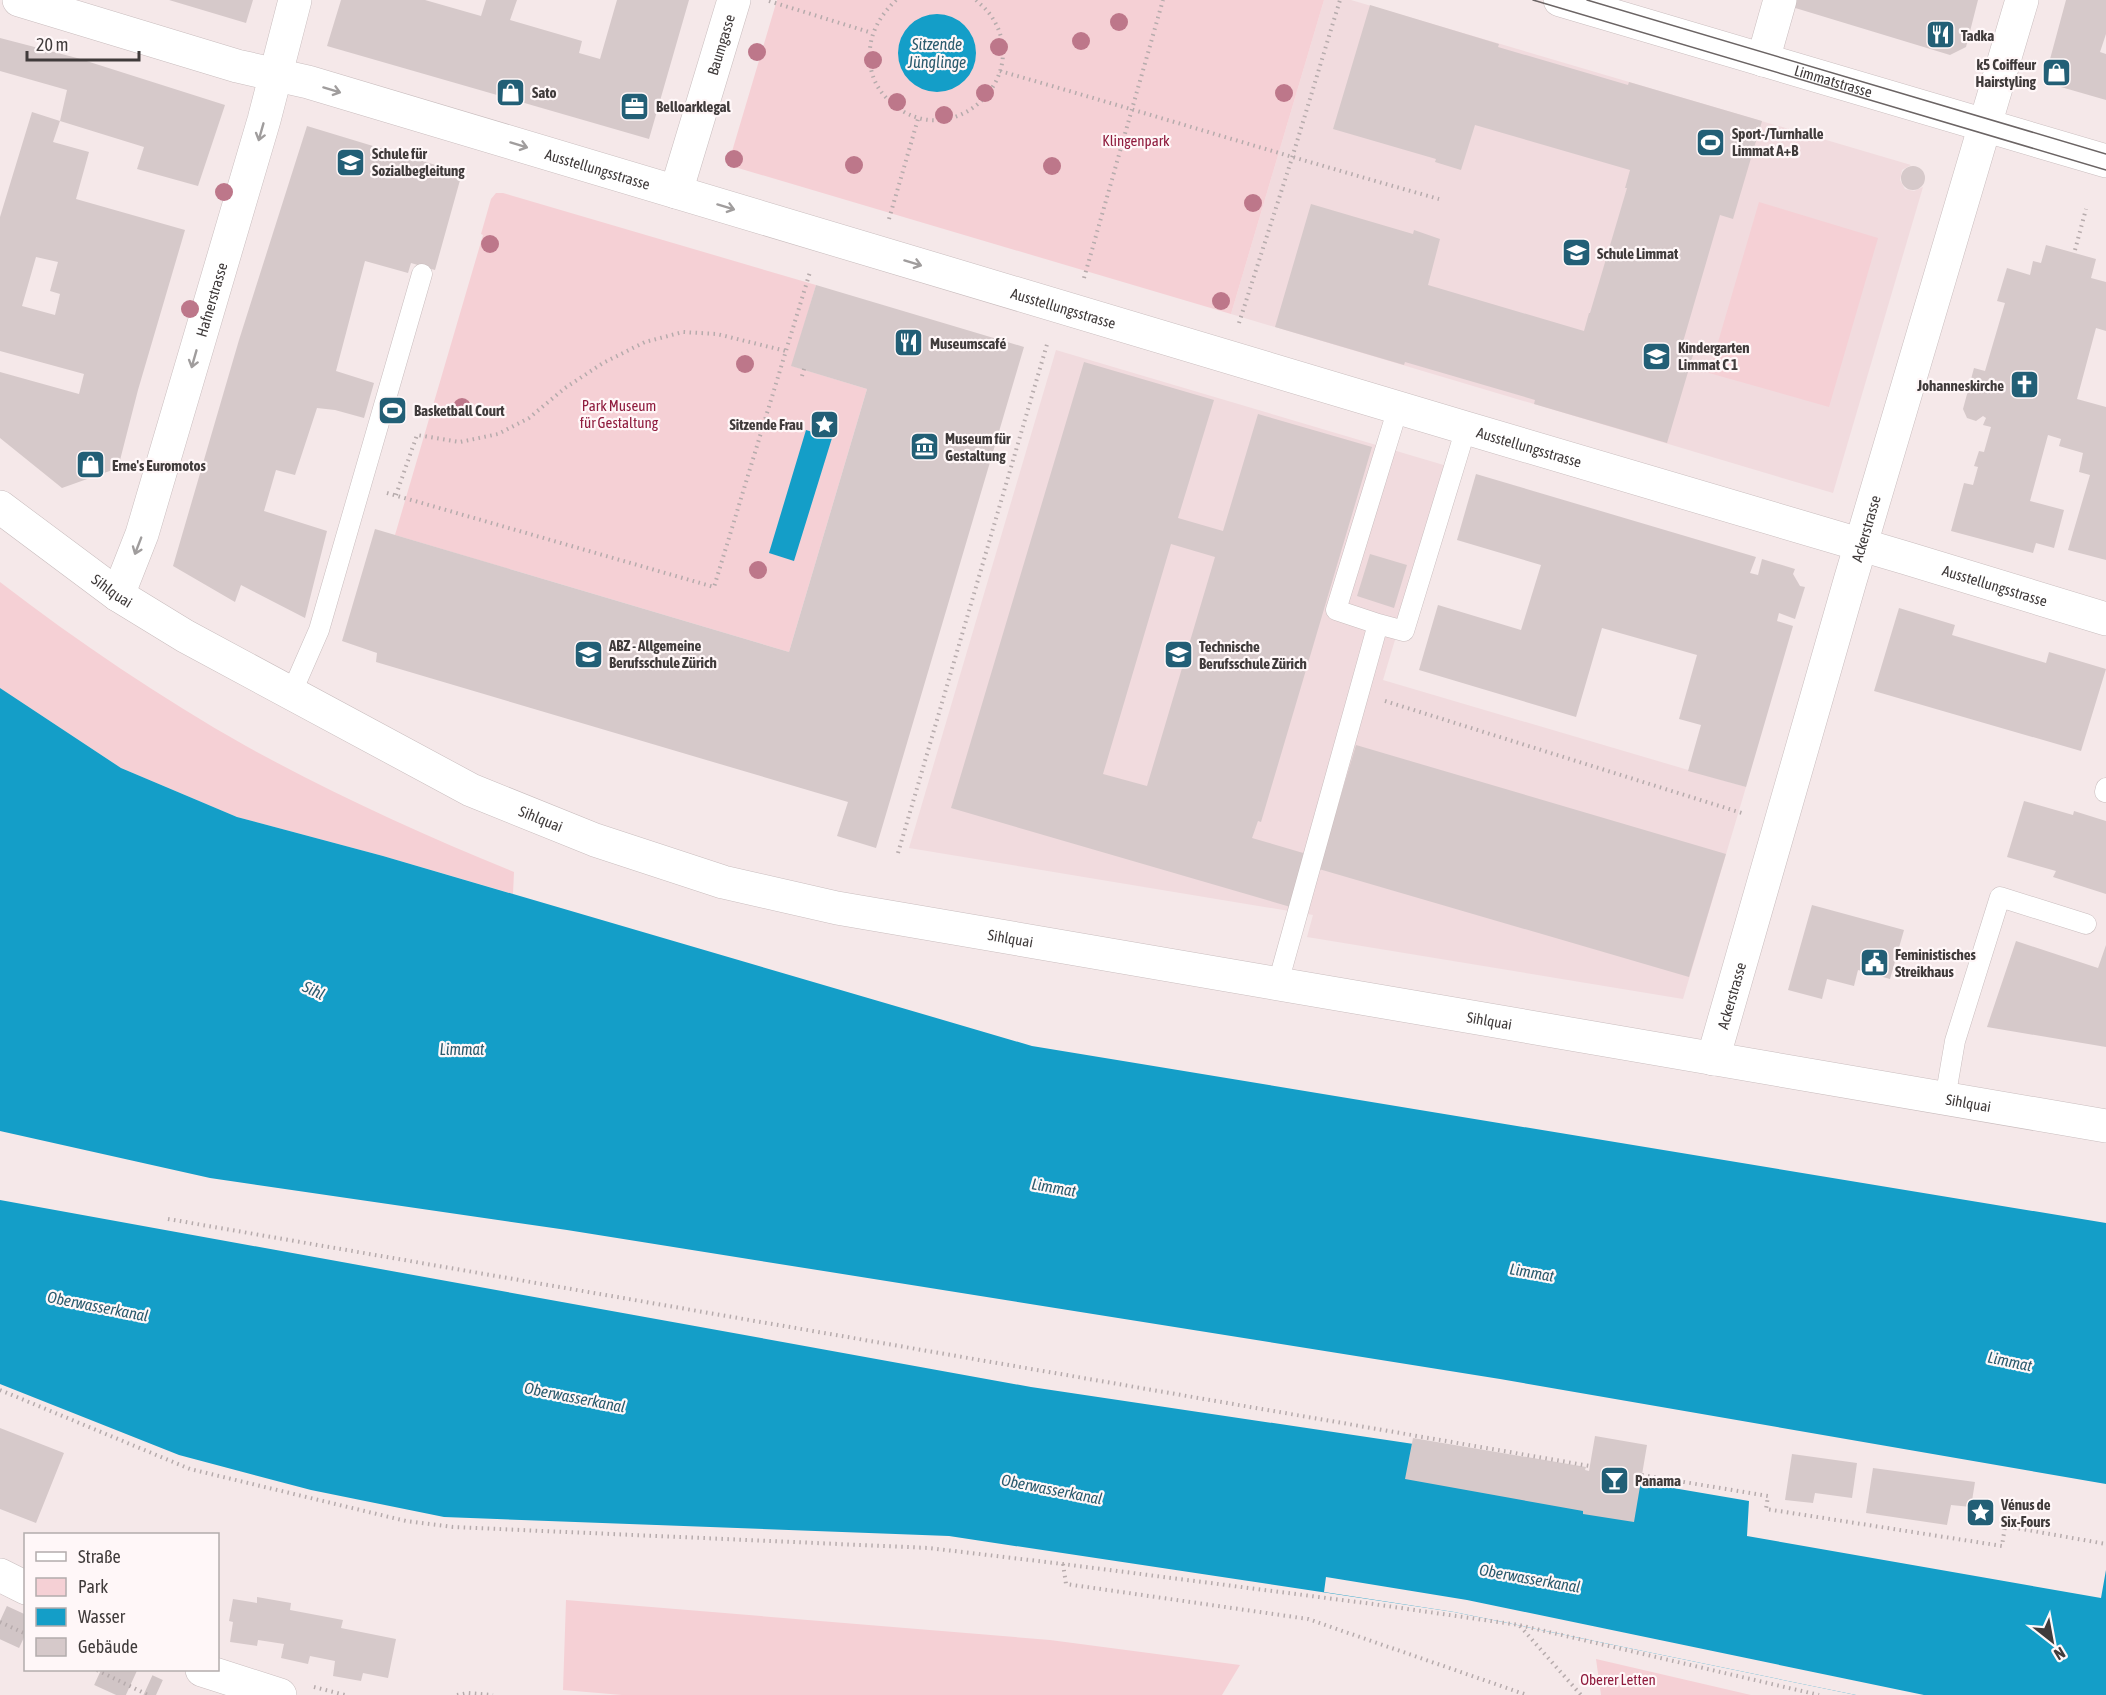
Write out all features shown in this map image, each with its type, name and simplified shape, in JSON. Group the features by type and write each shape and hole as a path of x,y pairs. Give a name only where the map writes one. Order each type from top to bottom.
{"street":[{"name":"Ausstellungsstrasse","path":"19,0 237,66 308,82 2106,619"},
{"name":"Hafnerstrasse","path":"118,595 142,534 276,75 295,0"},
{"name":"Baumgasse","path":"676,192 734,0"},
{"name":"Limmatstrasse","path":"1560,0 2106,162"},
{"path":"1763,60 1780,0"},
{"name":"Ackerstrasse","path":"1713,1059 1861,545 2022,0"},
{"name":"Sihlquai","path":"0,507 118,595 185,636 471,790 595,840 723,882 837,908 2106,1126"},
{"path":"0,1575 24,1587"},
{"path":"205,1671 280,1695"}],"lane":[{"path":"291,694 319,630 422,274"},
{"path":"1398,408 1336,610 1404,632 1466,428"},
{"path":"1278,983 1378,624"},
{"path":"1945,1099 1955,1041 2000,897 2086,924"}],"path":[{"path":"896,0 881,15 872,33 868,54 872,76 882,95 898,109 918,118 939,121 960,116 978,106 992,90 1000,71 1003,51 998,30 989,13 976,0"},
{"path":"1084,278 1163,0"},
{"path":"1238,325 1340,0"},
{"path":"768,1 872,33"},
{"path":"1000,71 1292,158 1440,199"},
{"path":"888,221 918,118"},
{"path":"2075,250 2086,209"},
{"path":"360,487 396,495 714,587 810,272"},
{"path":"396,495 417,435 460,442 498,434 529,418 565,388 603,363 645,342 683,332 717,334 786,351"},
{"path":"898,853 1048,341"},
{"path":"802,376 805,366"},
{"path":"1359,693 1745,814"},
{"path":"168,1219 1590,1466"},
{"path":"0,1390 190,1469 406,1521 453,1527 929,1548 1063,1564 1519,1625 1820,1695"},
{"path":"1642,1474 1768,1496 1766,1509 2002,1546 2005,1526 2106,1544"},
{"path":"1063,1564 1066,1584 1308,1619 1527,1695"},
{"path":"0,1622 24,1633"},
{"path":"1519,1625 1581,1695"},
{"path":"99,1671 148,1695"},
{"path":"457,1695 468,1693 493,1695"}],"shaded area":[{"name":"Schule Limmat","path":"1324,0 1351,0 1911,165 1902,170 1900,180 1905,189 1914,191 1923,187 1833,493 1231,314"},
{"name":"Technische Berufsschule Zürich","path":"1056,350 1447,466 1383,680 1746,787 1683,999 1307,937 1313,915 909,848"}],"green space":[{"name":"Klingenpark","path":"777,0 1324,0 1231,314 728,165"},
{"name":"Park Museum für Gestaltung","path":"496,193 503,193 816,285 792,366 867,389 789,652 395,535 483,235 481,234 491,199"},
{"path":"1759,202 1878,238 1829,407 1709,373"},
{"path":"0,582 120,668 246,746 378,813 514,872 513,894 237,817 121,768 0,688"},
{"path":"566,1600 1050,1640 1240,1665 1222,1695 622,1695 563,1690"},
{"name":"Oberer Letten","path":"1596,1659 1751,1695 1601,1695"}],"water":[{"name":"Sitzende Jünglinge","path":"937,14 952,17 969,31 976,53 973,68 959,85 937,92 922,89 905,75 898,53 901,38 915,21"},
{"path":"806,430 832,438 794,561 769,553"},
{"name":"Limmat","path":"0,688 121,768 237,817 383,856 1032,1046 2106,1223 2106,1484 1500,1379 567,1230 210,1178 0,1131"},
{"name":"Oberwasserkanal","path":"0,1200 1031,1387 1427,1446 1749,1501 1747,1536 2101,1598 2106,1570 2106,1695 1856,1695 1454,1612 949,1536 444,1517 311,1490 179,1455 0,1384"}],"pier":[{"path":"1326,1577 1467,1600 1924,1695 1856,1695 1454,1612 1324,1592"}],"building":[{"path":"169,0 253,0 246,23"},
{"path":"341,0 425,0 481,16 486,0 517,0 510,20 582,41 579,53 600,59 617,0 689,0 649,139 327,46"},
{"path":"1795,0 1978,0 1966,47 1950,55 1792,7"},
{"path":"2066,0 2106,0 2106,34 2100,52 2106,54 2106,100 2054,85 2046,74"},
{"path":"1370,5 1499,44 1498,47 1762,121 1733,219 1720,215 1683,342 1696,345 1667,443 1534,404 1535,400 1275,327 1311,204 1413,234 1414,230 1440,239 1428,285 1584,331 1627,188 1625,188 1630,170 1475,125 1461,170 1435,162 1436,159 1333,129"},
{"path":"0,38 77,58 225,105 198,186 137,169 144,147 60,121 67,90 0,71"},
{"path":"32,112 60,121 53,142 89,152 76,199 185,230 138,390 118,468 62,488 0,438 0,372 79,394 84,374 0,351 0,217","holes":["36,257 58,262 50,291 60,294 55,315 22,306"]},
{"path":"307,126 462,173 435,270 411,263 408,273 365,261 336,371 374,383 364,418 317,408 295,475 276,470 264,511 327,531 305,618 241,585 235,602 173,566 239,340"},
{"path":"1913,166 1922,169 1925,178 1922,187 1913,190 1904,187 1901,178 1904,169"},
{"name":"Johanneskirche","path":"2046,245 2096,259 2091,278 2106,282 2106,331 2096,328 2077,399 2106,407 2106,560 2068,550 2090,475 2079,472 2083,453 2059,446 2061,439 2048,435 2030,501 2064,510 2054,548 2036,543 2033,553 1951,531 1964,483 1973,485 1978,467 1974,466 1979,451 1984,452 1991,427 1983,425 1986,418 1983,416 1976,421 1967,418 1963,409 1974,368 1985,371 2005,303 1997,301 2007,268 2030,275 2033,261 2041,263"},
{"path":"816,285 1024,347 876,848 837,836 848,802 376,662 377,653 342,641 375,529 789,652 867,389 791,366"},
{"path":"1084,362 1214,400 1178,518 1223,531 1258,414 1372,447 1261,822 1258,821 1252,838 1310,855 1294,908 951,808","holes":["1171,544 1215,557 1147,786 1103,774"]},
{"path":"1476,474 1756,557 1750,573 1758,575 1762,559 1795,569 1793,574 1800,586 1805,587 1795,619 1779,613 1777,621 1793,626 1746,787 1688,771 1701,725 1679,719 1697,655 1602,628 1576,717 1419,670 1438,605 1521,630 1541,565 1457,540"},
{"path":"1370,554 1407,565 1394,608 1357,596"},
{"path":"1899,608 1955,625 1952,635 2046,663 2049,652 2106,669 2081,751 1874,691"},
{"path":"1356,745 1726,854 1689,977 1319,869"},
{"path":"2024,801 2073,815 2074,811 2106,821 2106,894 2053,877 2056,871 2007,857"},
{"path":"1812,905 1904,930 1890,979 1858,970 1854,986 1827,979 1822,999 1788,990"},
{"path":"2016,941 2098,968 2106,945 2106,1047 1987,1027"},
{"path":"0,1428 64,1453 36,1523 0,1509"},
{"path":"1595,1436 1647,1445 1634,1522 1405,1479 1413,1438 1586,1467 1585,1470 1589,1471"},
{"path":"1792,1454 1857,1463 1852,1498 1815,1493 1813,1503 1785,1500"},
{"path":"1873,1468 1975,1482 1971,1507 1951,1505 1947,1525 1866,1513"},
{"path":"257,1597 291,1603 290,1610 343,1620 341,1628 396,1639 388,1678 363,1673 361,1681 333,1676 335,1661 310,1656 308,1664 281,1658 284,1644 258,1640 257,1646 230,1642 233,1622 229,1621 233,1599 257,1603"}],"tunnel":[{"path":"0,1621 24,1632"},
{"path":"103,1671 156,1695"}],"tram line":[{"path":"1533,0 2106,170"},
{"path":"1587,0 2106,154"}],"place":[{"name":"Tadka","path":"1940,35"},
{"name":"k5 Coiffeur Hairstyling","path":"2057,73"},
{"name":"Sato","path":"511,92"},
{"name":"Belloarklegal","path":"635,106"},
{"name":"Sport-/Turnhalle Limmat A+B","path":"1711,142"},
{"name":"Schule für Sozialbegleitung","path":"351,162"},
{"name":"Schule Limmat","path":"1576,253"},
{"name":"Museumscafé","path":"909,343"},
{"name":"Kindergarten Limmat C 1","path":"1657,356"},
{"name":"Johanneskirche","path":"2025,385"},
{"name":"Basketball Court","path":"393,410"},
{"name":"Sitzende Frau","path":"824,424"},
{"name":"Museum für Gestaltung","path":"924,447"},
{"name":"Erne's Euromotos","path":"91,465"},
{"name":"ABZ - Allgemeine Berufsschule Zürich","path":"588,654"},
{"name":"Technische Berufsschule Zürich","path":"1178,655"},
{"name":"Feministisches Streikhaus","path":"1874,963"},
{"name":"Panama","path":"1614,1480"},
{"name":"Vénus de Six-Fours","path":"1980,1513"}],"water label":[{"name":"Sihl","path":"314,990"}]}
